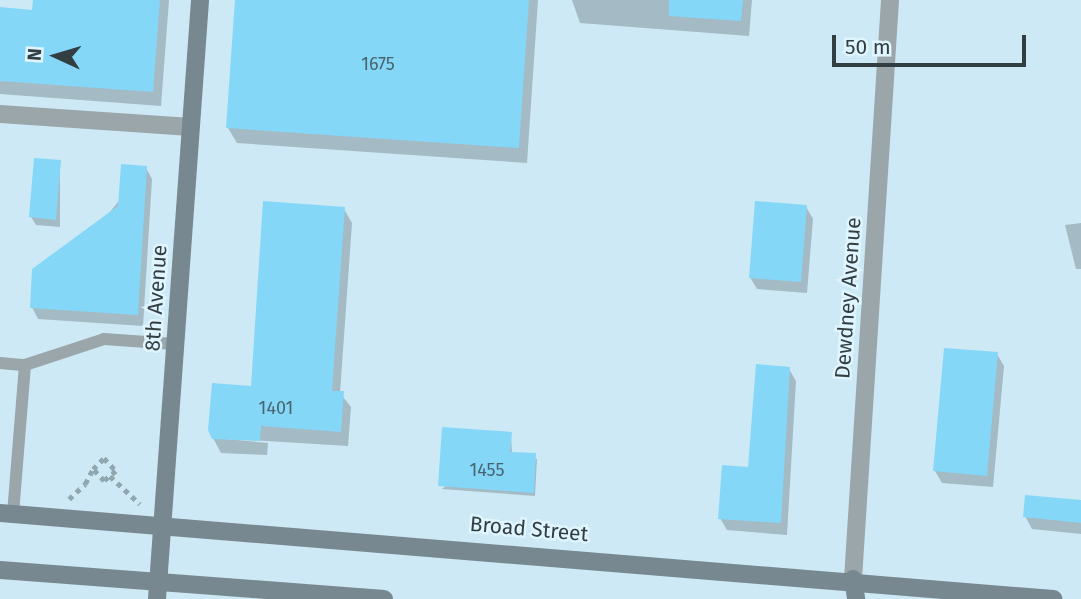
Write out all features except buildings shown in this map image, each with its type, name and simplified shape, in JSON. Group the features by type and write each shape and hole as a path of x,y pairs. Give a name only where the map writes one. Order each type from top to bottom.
{"main road":[{"name":"8th Avenue","path":"157,591 200,0"},
{"name":"Broad Street","path":"6,513 853,579 1053,599"},
{"path":"0,570 157,591 384,599"},
{"name":"Dewdney Avenue","path":"853,579 856,599"}],"street":[{"name":"Dewdney Avenue","path":"853,579 890,0"},
{"path":"0,114 191,127"}],"lane":[{"path":"0,363 24,365 104,339 175,344"},
{"path":"6,513 24,365"}],"path":[{"path":"50,516 93,469 104,458 116,471 104,481 93,469"}]}
